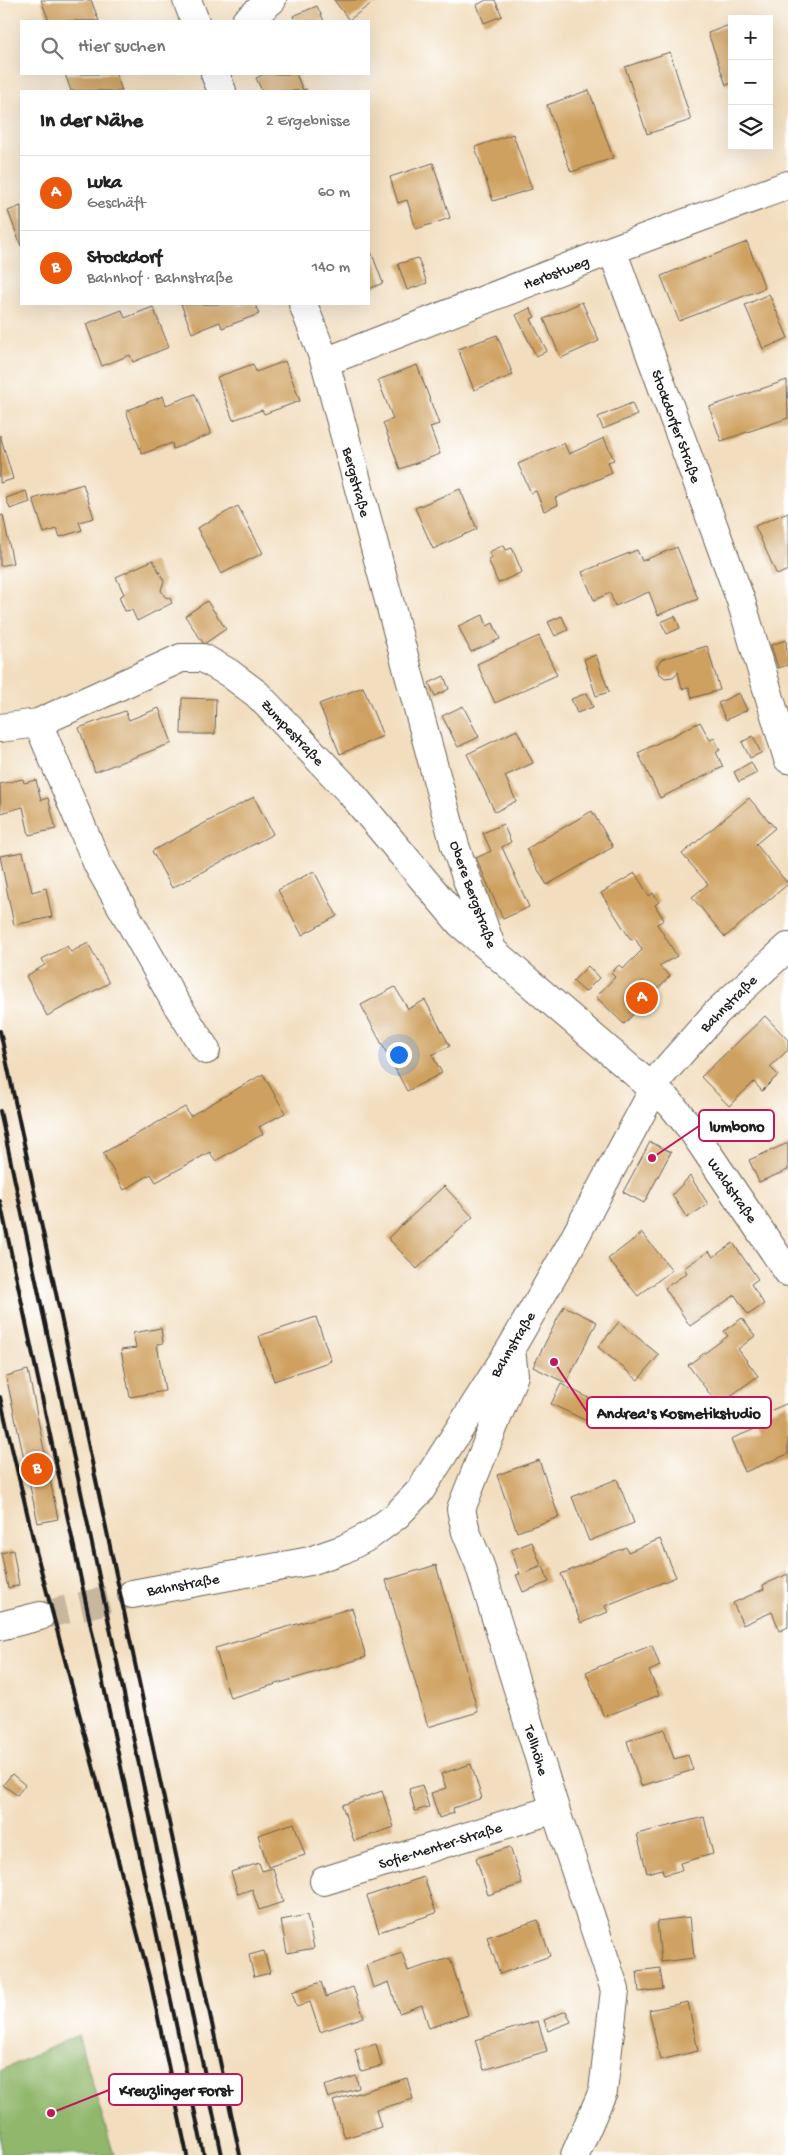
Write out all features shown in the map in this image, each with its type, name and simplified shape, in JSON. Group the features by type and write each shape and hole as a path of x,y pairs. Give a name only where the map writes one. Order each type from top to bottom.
{"street":[{"path":"187,0 195,20"},
{"path":"247,20 272,0"},
{"path":"215,75 222,90"},
{"name":"Herbstweg","path":"325,362 612,250 788,185"},
{"name":"Stockdorfer Straße","path":"612,250 742,601 788,759"},
{"name":"Bergstraße","path":"303,305 325,362 405,663"},
{"name":"Zumpestraße","path":"0,728 38,723 180,658 203,658 229,673 257,694 350,792 460,924 493,951"},
{"name":"Obere Bergstraße","path":"405,663 455,846 493,951 654,1090"},
{"path":"38,723 98,865 170,992 206,1050"},
{"name":"Bahnstraße","path":"132,1594 310,1561 344,1549 368,1536 396,1516 420,1491 510,1348 570,1248 654,1090 673,1060 717,1012 788,948"},
{"name":"Waldstraße","path":"654,1090 670,1103 692,1130 788,1272"},
{"name":"Tellhöhe","path":"510,1348 514,1375 461,1509 466,1532 478,1564 555,1809 615,1990 603,2091 575,2155"},
{"path":"0,1626 40,1616"},
{"name":"Sofie-Menter-Straße","path":"324,1880 555,1809"}],"green space":[{"path":"78,2035 114,2155 0,2155 0,2071"}],"building":[{"path":"41,0 91,0 99,20 49,20"},
{"path":"334,0 376,0 349,20"},
{"path":"486,0 495,0 502,16 484,23 477,5"},
{"path":"317,6 324,20 295,20 293,16"},
{"path":"728,26 728,84 726,85 708,33"},
{"path":"670,52 691,120 647,134 625,67"},
{"path":"65,75 116,75 122,90 71,90"},
{"path":"262,75 296,75 303,90 262,90 256,78"},
{"path":"589,90 613,158 571,172 547,105"},
{"path":"513,134 532,189 493,201 475,147"},
{"path":"433,163 450,218 416,229 407,200 398,203 390,177"},
{"path":"20,206 20,243 8,211"},
{"path":"747,242 765,288 679,321 661,276"},
{"path":"370,249 383,283 370,289"},
{"path":"418,258 427,283 407,290 398,264"},
{"path":"769,294 788,338 763,349 745,305"},
{"path":"582,302 599,341 561,358 544,319"},
{"path":"181,305 255,305 259,314 222,328 220,322 192,333"},
{"path":"153,307 169,347 133,362 130,355 102,366 86,324 122,310 125,318"},
{"path":"530,308 535,317 531,319 547,351 536,356 516,315"},
{"path":"497,335 513,375 474,390 458,349"},
{"path":"285,361 300,401 264,414 262,410 233,420 217,377 253,364 256,372"},
{"path":"417,365 439,424 430,427 440,454 400,469 383,423 393,419 378,380"},
{"path":"787,380 788,418 721,441 709,407"},
{"path":"195,394 211,434 173,449 172,443 142,454 126,411 163,396 166,405"},
{"path":"632,403 637,415 603,429 598,417"},
{"path":"0,435 13,479 0,483"},
{"path":"604,438 614,460 608,462 612,473 555,498 558,505 544,511 536,491 531,493 518,464 564,443 569,454"},
{"path":"83,484 94,518 79,522 82,530 60,537 57,529 44,533 33,499"},
{"path":"460,489 477,529 433,549 415,508"},
{"path":"26,491 30,502 10,509 6,498"},
{"path":"238,506 263,553 221,574 197,528"},
{"path":"788,512 788,570 777,575 755,526"},
{"path":"3,515 13,563 0,566 0,516"},
{"path":"504,545 506,550 512,548 522,572 498,583 488,559 492,558 489,552"},
{"path":"677,547 698,599 658,615 649,592 615,606 610,593 594,600 582,572 637,550 642,561"},
{"path":"153,560 164,581 161,590 165,597 170,598 172,603 137,621 132,610 125,611 119,597 124,594 116,577"},
{"path":"207,601 226,629 204,644 185,616"},
{"path":"483,615 487,626 493,623 500,639 471,652 458,626"},
{"path":"562,616 568,630 555,636 548,622"},
{"path":"675,616 680,628 667,634 661,622"},
{"path":"539,636 557,675 495,703 477,664"},
{"path":"786,640 788,665 778,668 771,645"},
{"path":"707,646 720,690 692,698 689,687 682,689 678,672 673,677 665,678 659,673 657,665 662,659"},
{"path":"596,655 609,692 596,696 584,659"},
{"path":"444,676 449,689 435,696 429,683"},
{"path":"363,687 383,736 340,754 319,704"},
{"path":"587,693 593,707 577,713 571,699"},
{"path":"739,693 747,710 726,720 718,703"},
{"path":"182,698 216,699 215,734 181,734"},
{"path":"463,706 479,737 458,747 442,716"},
{"path":"159,708 172,743 95,772 79,728 125,711 129,720"},
{"path":"700,722 710,740 714,738 720,750 716,752 723,767 660,798 638,753"},
{"path":"517,730 533,763 505,776 516,801 495,812 467,754"},
{"path":"753,736 761,753 750,758 742,742"},
{"path":"751,762 757,773 739,782 734,772"},
{"path":"23,779 24,783 36,780 41,800 48,798 56,829 29,835 23,807 1,813 0,784"},
{"path":"254,797 273,834 172,888 152,851"},
{"path":"749,798 775,828 756,844 788,884 725,937 692,897 708,884 682,854"},
{"path":"592,811 613,847 547,885 526,849"},
{"path":"503,824 511,842 502,847 529,907 503,919 476,858 491,851 483,833"},
{"path":"23,852 32,892 46,888 52,917 14,925 0,856"},
{"path":"314,871 337,916 302,935 278,890"},
{"path":"635,873 649,896 653,893 659,902 655,905 664,920 657,924 677,956 659,966 670,976 624,1024 596,997 615,977 611,973 619,965 623,969 642,950 635,938 631,940 601,893"},
{"path":"88,943 109,983 47,1016 26,976 45,965 42,959 67,946 71,952"},
{"path":"588,966 599,978 585,992 573,981"},
{"path":"395,987 408,1009 425,1000 450,1046 432,1055 442,1073 407,1091 361,1005"},
{"path":"765,1016 788,1040 788,1050 770,1067 778,1075 762,1091 754,1082 729,1106 701,1077"},
{"path":"263,1074 285,1113 259,1127 263,1134 215,1161 210,1152 156,1182 151,1174 124,1190 103,1153 185,1107 190,1116"},
{"path":"650,1142 671,1152 644,1203 623,1192"},
{"path":"788,1143 788,1170 759,1182 749,1160"},
{"path":"690,1176 708,1204 687,1218 672,1195"},
{"path":"444,1186 473,1217 417,1269 388,1238"},
{"path":"642,1233 672,1270 638,1296 608,1259"},
{"path":"733,1243 758,1279 751,1284 764,1304 748,1315 735,1295 690,1326 665,1288 687,1273 684,1268 709,1251 713,1257"},
{"path":"564,1306 597,1322 566,1383 533,1367"},
{"path":"316,1317 331,1361 274,1381 259,1336"},
{"path":"742,1318 755,1336 738,1349 758,1376 718,1405 688,1365 728,1336 724,1331"},
{"path":"619,1322 659,1355 638,1380 598,1347"},
{"path":"161,1328 163,1343 157,1344 165,1391 130,1397 121,1350 136,1348 133,1333"},
{"path":"28,1370 58,1519 38,1523 6,1376"},
{"path":"561,1384 599,1403 589,1422 551,1404"},
{"path":"788,1403 788,1454 745,1472 731,1439 760,1427 756,1417"},
{"path":"539,1460 559,1517 517,1532 497,1475"},
{"path":"617,1479 634,1523 589,1541 572,1497"},
{"path":"660,1539 676,1577 605,1606 608,1612 581,1623 561,1574 626,1547 628,1552"},
{"path":"532,1542 541,1565 527,1572 543,1566 549,1582 523,1592 516,1575 520,1574 511,1550"},
{"path":"13,1550 19,1585 8,1588 1,1553"},
{"path":"436,1565 478,1712 428,1727 386,1580"},
{"path":"788,1574 788,1627 780,1631 772,1612 743,1625 733,1603 764,1589 763,1585"},
{"path":"352,1608 366,1657 230,1698 215,1648"},
{"path":"652,1645 660,1666 649,1671 659,1695 604,1717 586,1672"},
{"path":"664,1729 674,1759 688,1755 693,1770 641,1786 627,1741"},
{"path":"471,1764 482,1798 453,1808 454,1813 439,1818 431,1793 446,1788 441,1774"},
{"path":"12,1774 25,1785 17,1795 3,1785"},
{"path":"422,1785 429,1807 415,1811 409,1789"},
{"path":"382,1791 394,1827 354,1841 342,1805"},
{"path":"704,1817 713,1854 680,1863 682,1870 664,1875 662,1869 647,1873 637,1834"},
{"path":"294,1823 305,1855 268,1867 258,1835"},
{"path":"510,1847 522,1884 488,1895 476,1858"},
{"path":"259,1863 262,1871 273,1868 283,1902 259,1910 252,1889 238,1894 231,1872"},
{"path":"424,1877 436,1913 379,1932 367,1896"},
{"path":"307,1915 314,1948 287,1953 281,1920"},
{"path":"690,1917 694,1958 661,1962 657,1921"},
{"path":"538,1920 550,1956 500,1974 487,1937"},
{"path":"264,1951 270,1973 254,1977 249,1955"},
{"path":"402,1953 408,1971 450,1958 468,2015 429,2028 422,2005 399,2013 389,1982 373,1988 366,1965"},
{"path":"660,1968 663,1989 639,1992 637,1971"},
{"path":"321,1982 326,1997 353,1987 364,2017 320,2032 310,2002 297,2007 292,1992"},
{"path":"688,2002 698,2051 660,2060 649,2010"},
{"path":"566,2011 571,2022 548,2031 544,2020"},
{"path":"538,2021 547,2051 484,2070 475,2040"},
{"path":"376,2044 382,2066 361,2071 355,2050"},
{"path":"356,2076 359,2088 328,2098 324,2086"},
{"path":"407,2078 413,2099 376,2110 381,2127 345,2138 333,2101"}],"tunnel":[{"path":"40,1616 132,1594"}],"railway":[{"path":"0,1031 240,2155"},
{"path":"0,1111 222,2155"},
{"path":"0,1201 204,2155"},
{"path":"0,1397 36,1551 151,1984 187,2155"}],"place":[{"name":"Luka","path":"642,998"},
{"name":"lumbono","path":"652,1158"},
{"name":"Andrea's Kosmetikstudio","path":"554,1362"},
{"name":"Stockdorf","path":"37,1469"},
{"name":"Kreuzlinger Forst","path":"51,2113"}]}
